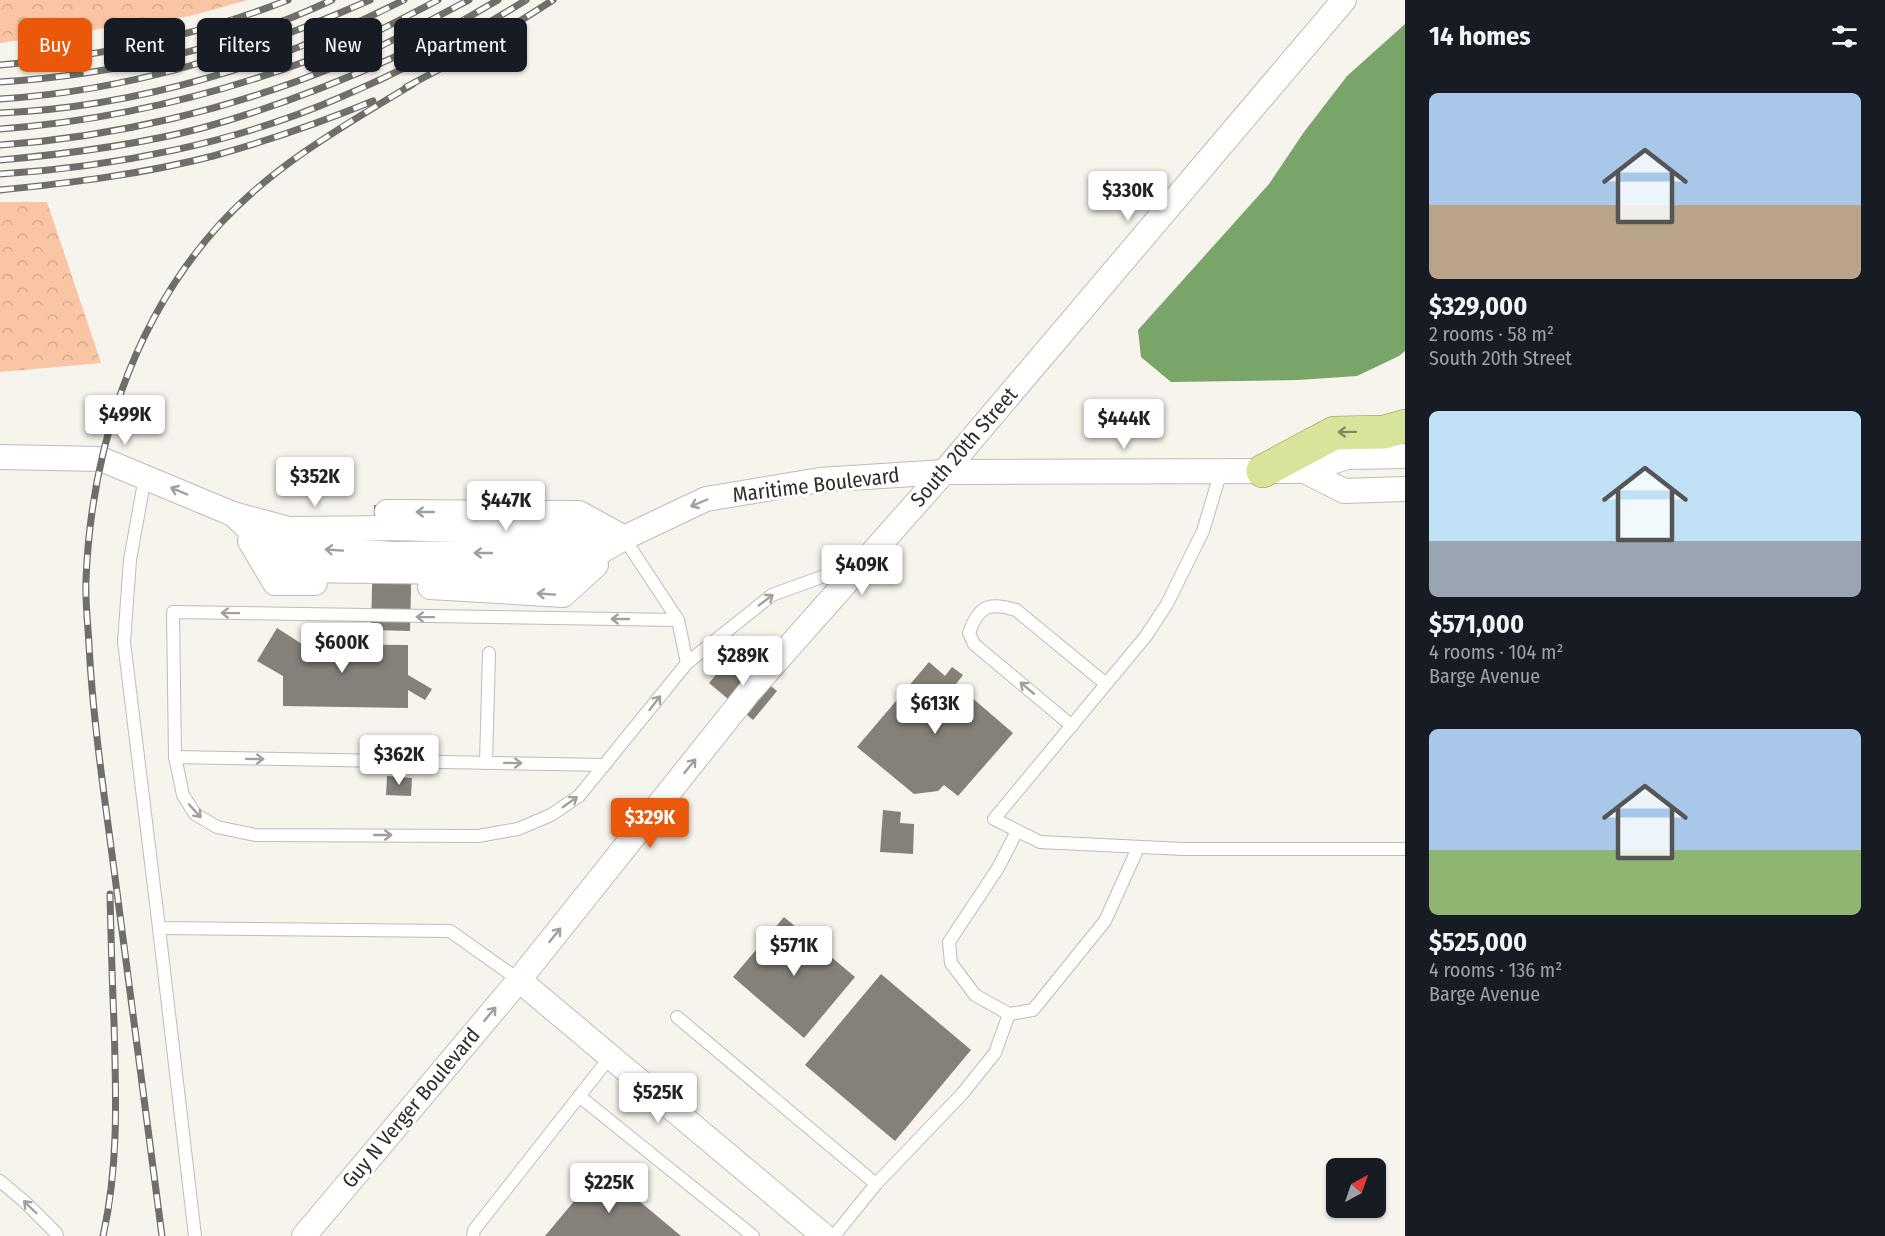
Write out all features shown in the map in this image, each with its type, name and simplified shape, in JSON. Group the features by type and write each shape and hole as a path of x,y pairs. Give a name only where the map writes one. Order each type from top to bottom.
{"main road":[{"path":"1263,471 1334,433 1384,432 1405,426"}],"street":[{"name":"South 20th Street","path":"519,980 749,692 944,472 1344,0"},
{"name":"Maritime Boulevard","path":"233,513 292,570 563,573 624,538 706,499 820,480 944,472 1305,471 1347,457 1405,456"},
{"name":"Maritime Boulevard","path":"0,457 101,459 233,513 288,529 393,528 569,533 624,538"},
{"name":"Maritime Boulevard","path":"1305,471 1344,491 1405,489"},
{"path":"519,980 824,1236"},
{"name":"Guy N Verger Boulevard","path":"304,1236 519,980"}],"lane":[{"path":"1221,471 1203,531 1167,604 1146,636 994,819 1040,843 1138,848 1405,849"},
{"path":"145,477 130,560 124,642 195,1236"},
{"path":"624,538 678,620 687,663"},
{"path":"678,620 173,612 176,757 183,795 195,814 217,827 255,835 478,836 518,829 552,815 579,796 687,663 772,595 865,562"},
{"path":"1071,726 974,644 969,633 975,616 988,606 999,605 1016,610 1106,684"},
{"path":"486,763 489,653"},
{"path":"176,757 605,765"},
{"path":"1017,831 998,868 949,942 951,963 975,995 1009,1014 1033,1010 1105,921 1138,848"},
{"path":"159,928 450,931 519,980"},
{"path":"834,1236 876,1184 934,1126 988,1062 995,1053 1009,1014"},
{"path":"677,1017 876,1184"},
{"path":"473,1236 474,1230 610,1057"},
{"path":"579,1096 753,1236"},
{"path":"0,1181 25,1202 57,1236"}],"green space":[{"path":"0,0 248,0 176,18 104,18 104,28 92,30 92,18 18,18 18,40 0,43"},
{"path":"0,202 47,202 101,363 0,372"}],"shaded area":[{"path":"1405,24 1405,351 1357,376 1298,380 1171,382 1141,357 1138,330 1269,184 1304,132 1347,76"}],"building":[{"path":"374,505 413,506 410,631 371,630"},
{"path":"277,628 302,644 408,645 408,675 432,689 425,700 408,690 408,708 283,706 283,676 257,661"},
{"path":"733,655 777,691 753,720 709,683"},
{"path":"929,662 945,676 952,667 963,675 956,684 1013,733 958,796 944,785 938,791 914,794 857,747"},
{"path":"387,776 412,778 411,796 386,795"},
{"path":"883,810 901,812 900,823 914,824 913,854 880,852"},
{"path":"784,917 855,977 804,1038 733,977"},
{"path":"881,974 971,1050 895,1141 805,1065"},
{"path":"601,1169 681,1236 545,1236"}],"railway":[{"path":"0,65 73,57 146,43 218,24 288,0"},
{"path":"0,82 85,73 170,56 253,32 332,0"},
{"path":"0,99 48,95 96,87 189,66 281,36 370,0"},
{"path":"0,113 105,102 208,78 308,43 404,0"},
{"path":"0,129 120,113 238,84 346,46 438,0"},
{"path":"0,145 130,128 215,108 298,81 356,58 469,0"},
{"path":"0,160 127,144 202,128 250,113 321,88 390,59 498,0"},
{"path":"0,174 43,171 130,159 217,140 259,127 301,113 389,76 458,40 526,0"},
{"path":"406,87 470,53 553,0"},
{"path":"162,1236 93,703 86,588 90,532 107,436 140,345 163,302 189,262 220,224 263,183 311,147 413,84"},
{"path":"0,190 107,177 213,156 274,138 373,101"},
{"path":"103,1236 112,1183 115,1129 110,894"}]}
